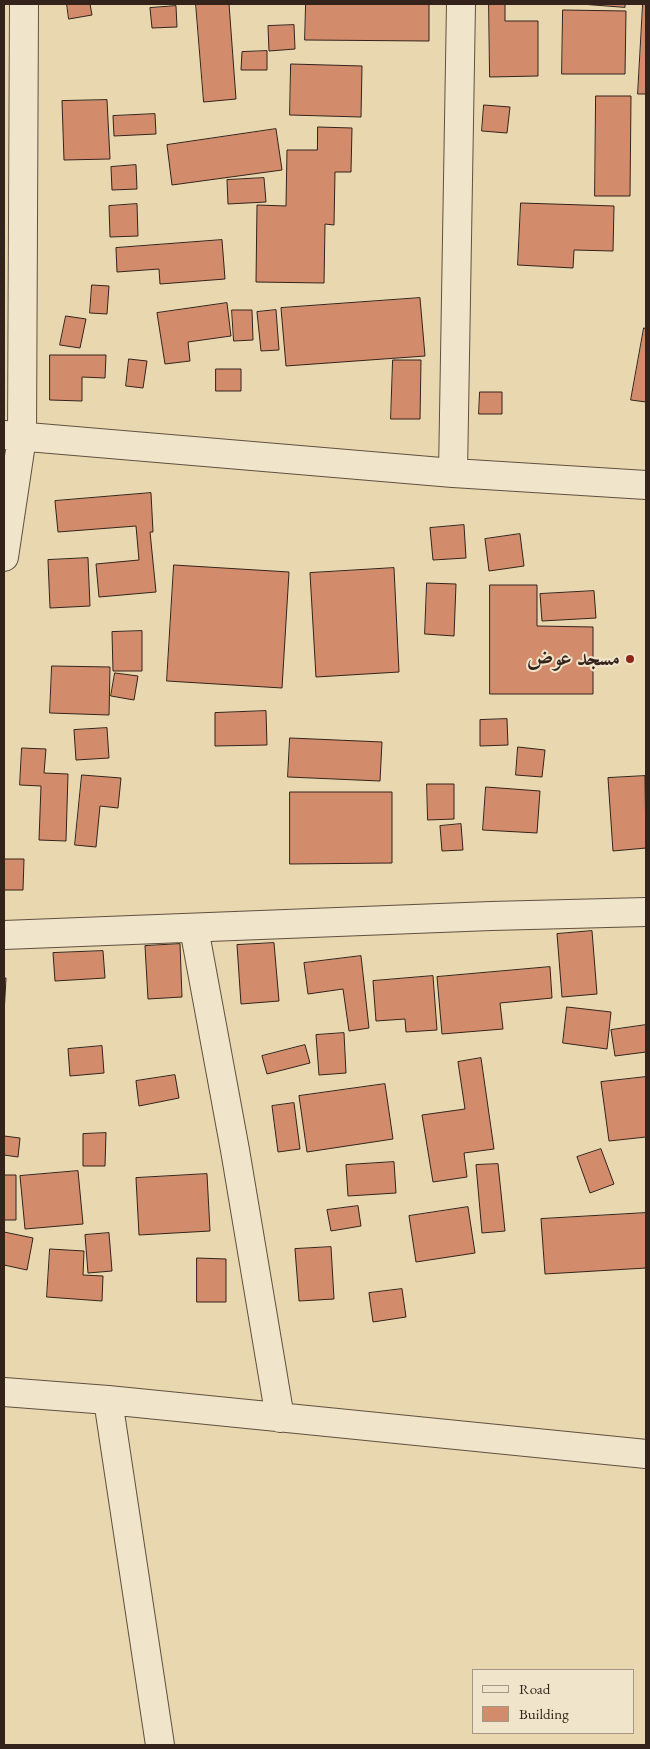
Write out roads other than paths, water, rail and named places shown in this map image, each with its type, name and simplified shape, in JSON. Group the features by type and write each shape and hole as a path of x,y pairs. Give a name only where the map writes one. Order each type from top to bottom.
{"street":[{"path":"4,557 13,436 24,4"},
{"path":"453,473 461,4"},
{"path":"13,436 453,473 646,485"},
{"path":"4,936 491,916 646,912"},
{"path":"194,928 235,1150 280,1418"},
{"path":"4,1392 108,1400 646,1454"},
{"path":"108,1400 160,1745"}],"place":[{"name":"مسجد عوض","path":"630,659"}]}
